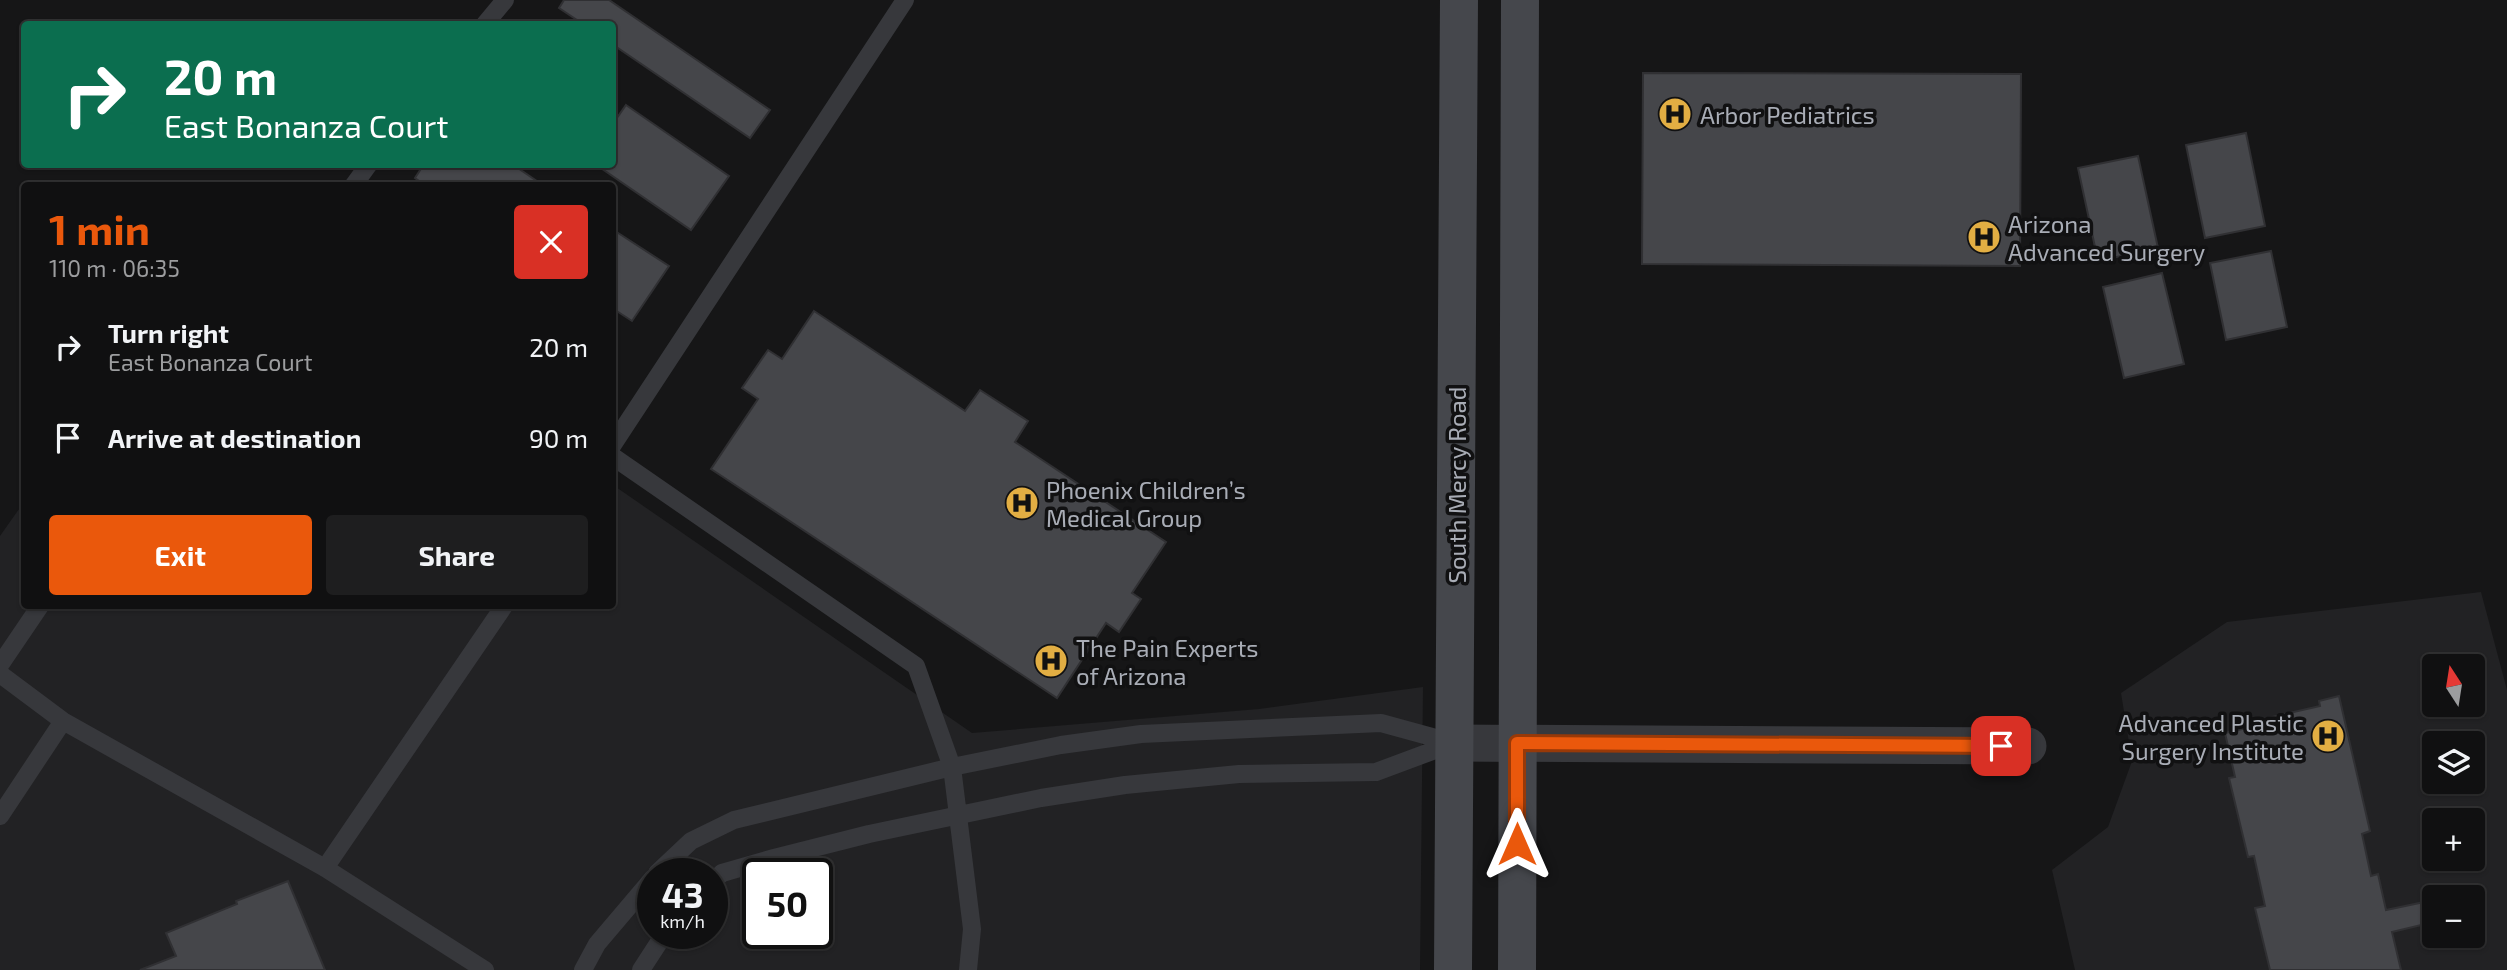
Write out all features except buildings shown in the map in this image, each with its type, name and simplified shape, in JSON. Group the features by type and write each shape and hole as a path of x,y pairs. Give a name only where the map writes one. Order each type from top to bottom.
{"main road":[{"name":"South Mercy Road","path":"1453,970 1459,0"},
{"path":"1517,970 1520,0"}],"street":[{"path":"1454,743 2028,746"}],"lane":[{"path":"488,21 505,0"},
{"path":"616,440 905,0"},
{"path":"616,459 916,666 952,767 972,929 968,970"},
{"path":"0,665 38,609"},
{"path":"325,868 502,609"},
{"path":"0,674 63,721 325,868 485,970"},
{"path":"0,816 63,721"},
{"path":"673,858 691,841 734,820 952,767 1061,745 1141,734 1381,723 1454,743"},
{"path":"728,871 869,834 1041,798 1239,774 1376,772 1454,743"},
{"path":"583,970 597,944 637,897"},
{"path":"641,970 655,949"}],"shaded area":[{"path":"616,487 972,733 1259,709 1423,687 1420,970 0,970 0,536 21,506 21,609 616,609"},
{"path":"2481,592 2507,690 2507,970 2075,970 2052,870 2108,827 2132,761 2121,693 2227,622"}],"place":[{"name":"Arbor Pediatrics","path":"1675,114"},
{"name":"Arizona Advanced Surgery","path":"1984,237"},
{"name":"Phoenix Children’s Medical Group","path":"1022,503"},
{"name":"The Pain Experts of Arizona","path":"1051,661"},
{"name":"Advanced Plastic Surgery Institute","path":"2328,736"}],"route":[{"path":"1517,844 1517,743 2001,746"}]}
